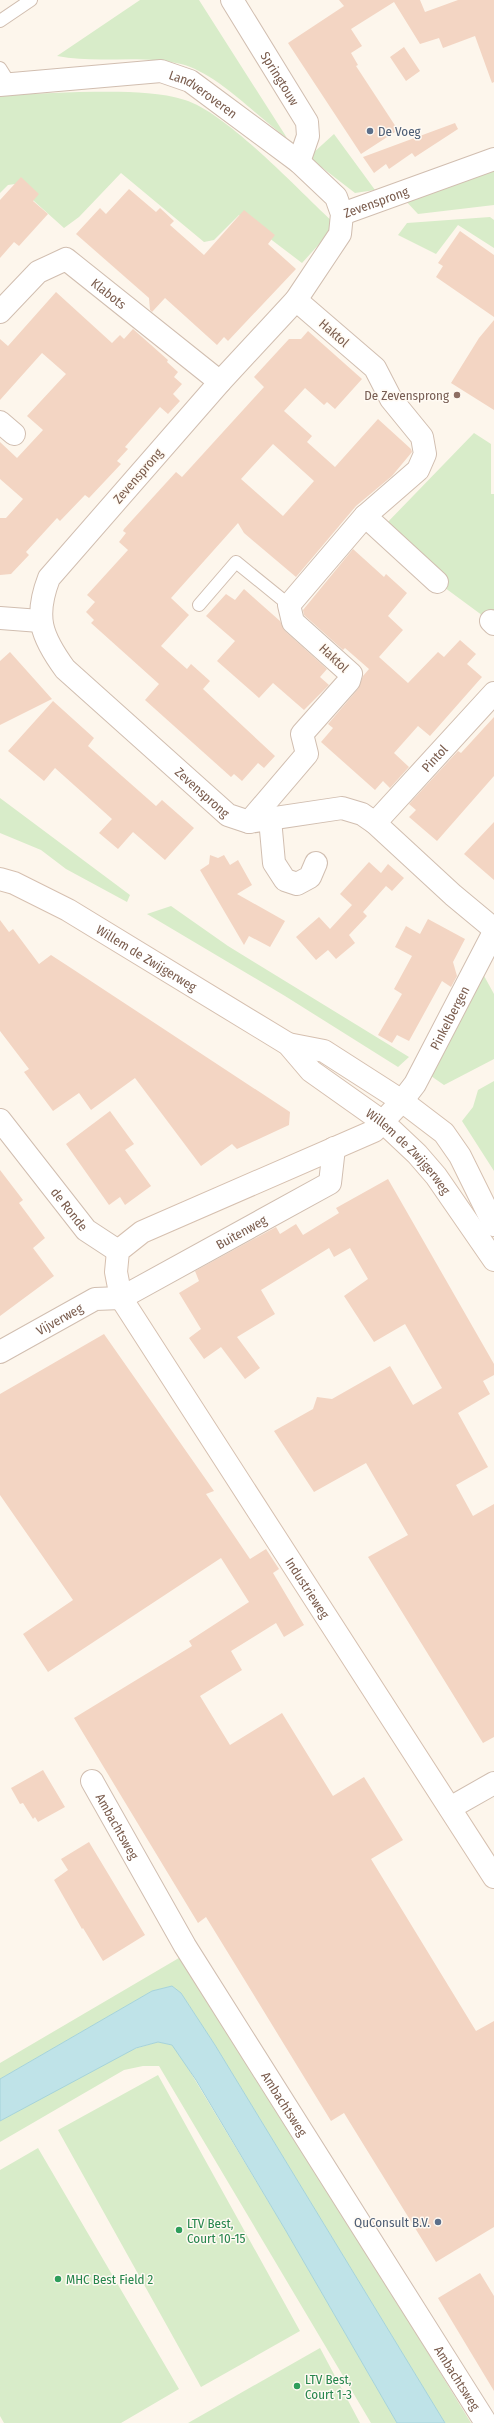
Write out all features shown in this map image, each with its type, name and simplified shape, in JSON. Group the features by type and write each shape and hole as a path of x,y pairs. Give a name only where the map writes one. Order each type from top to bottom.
{"street":[{"name":"Springtouw","path":"232,0 307,122 308,136 299,162"},
{"name":"Landveroveren","path":"3,79 161,71 190,81 299,162 336,197 342,214"},
{"name":"Zevensprong","path":"494,159 342,214 340,234 296,300 220,382 49,578 41,599 40,620 49,648 65,669 228,815 249,822 342,808 362,814 375,823 453,895 494,930"},
{"name":"Klabots","path":"0,312 38,272 66,259 220,382"},
{"name":"Haktol","path":"249,822 307,754 302,734 349,681 351,674 293,622 289,605 365,516 418,470 425,454 422,437 391,399 375,368 296,300"},
{"path":"365,516 436,582"},
{"path":"3,622 40,620"},
{"name":"Pintol","path":"375,823 494,693"},
{"path":"270,819 274,863 285,880 297,884 310,877 316,863"},
{"name":"Willem de Zwijgerweg","path":"0,879 14,883 68,910 288,1044 311,1071 383,1122 436,1176 494,1260"},
{"name":"Pinkelbergen","path":"383,1122 415,1084 494,930"},
{"name":"Willem de Zwijgerweg","path":"288,1044 324,1052 402,1101 444,1133 460,1156 494,1225"},
{"name":"de Ronde","path":"0,1120 86,1230 118,1251"},
{"path":"121,1298 116,1272 118,1251 142,1232 374,1131 383,1122"},
{"name":"Buitenweg","path":"121,1298 330,1183 334,1148"},
{"name":"Vijverweg","path":"0,1352 95,1298 121,1298"},
{"name":"Industrieweg","path":"121,1298 494,1877"},
{"name":"Ambachtsweg","path":"92,1781 185,1946 486,2423"},
{"path":"450,1808 494,1783"}],"lane":[{"path":"0,21 31,0"},
{"path":"198,605 236,562 289,605"}],"green space":[{"path":"140,0 199,0 287,138 236,96 208,76 181,64 151,60 88,59 57,56"},
{"path":"79,92 146,93 185,100 202,108 221,120 241,136 282,173 332,221 331,231 302,263 239,215 214,240 204,242 121,173 79,217 64,228 15,184 8,185 0,193 0,95"},
{"path":"334,134 375,190 355,193 311,159 312,154"},
{"path":"494,162 494,205 418,214 403,198"},
{"path":"490,217 494,220 494,248 458,225 436,254 398,235 407,223"},
{"path":"474,433 491,444 491,494 494,494 494,624 437,582 383,527"},
{"path":"0,798 130,895 127,902 66,869 41,850 0,833"},
{"path":"171,906 228,946 409,1057 398,1067 285,996 147,914"},
{"path":"483,974 494,994 494,1059 444,1085 431,1076"},
{"path":"494,1081 494,1171 462,1121 473,1107 478,1090"},
{"path":"184,1955 471,2423 445,2423 215,2045 181,1993 172,1986 152,1991 0,2079 0,2063"},
{"path":"158,2042 172,2045 177,2050 286,2231 397,2423 371,2423 159,2066 143,2066 124,2070 0,2142 0,2121 127,2051"},
{"name":"LTV Best, Court 10-15","path":"158,2075 300,2331 201,2387 58,2130"},
{"name":"MHC Best Field 2","path":"38,2148 179,2389 121,2423 4,2423 0,2416 0,2170"},
{"name":"LTV Best, Court 1-3","path":"320,2348 360,2423 188,2423"}],"water":[{"path":"172,1986 181,1993 215,2045 445,2423 397,2423 286,2231 196,2080 172,2045 158,2042 136,2048 0,2121 0,2079 152,1991"}],"building":[{"path":"339,0 420,0 425,12 458,0 494,0 494,82 492,83 475,36 443,48 439,38 420,44 394,2 351,29 362,46 351,53 358,65 356,66 398,130 361,154 288,43 344,6"},
{"path":"404,47 420,71 406,81 390,57"},
{"path":"455,123 458,129 415,157 412,153 389,169 386,164 374,173 363,157"},
{"path":"21,177 39,194 33,201 48,214 19,246 14,242 0,258 0,200"},
{"path":"129,189 156,212 160,208 174,221 170,225 204,255 244,210 275,235 268,244 296,269 228,341 224,337 217,345 165,298 152,312 150,310 149,298 76,234 100,208 106,214"},
{"path":"460,231 494,255 494,317 436,277 443,266 438,263"},
{"path":"56,292 112,343 120,335 124,339 133,329 168,360 167,362 178,372 174,377 182,384 173,394 180,401 168,414 160,407 125,447 128,449 117,461 121,464 89,498 85,495 60,521 57,518 26,552 29,555 11,574 0,575 0,518 6,518 23,499 0,479 0,442 17,458 43,430 27,416 66,374 42,353 0,400 0,339 8,346"},
{"path":"494,320 494,410 451,383 479,338"},
{"path":"308,331 362,379 335,409 327,402 324,405 305,388 284,411 312,436 307,442 335,467 378,419 411,449 412,452 392,476 356,506 296,577 244,533 238,523 171,598 189,615 161,646 187,669 191,664 210,681 203,689 275,756 264,768 258,763 242,781 234,774 231,777 145,700 159,684 91,623 94,620 86,612 95,602 87,595 128,550 119,542 126,533 123,531 124,529 176,472 182,477 264,387 254,377 289,339 301,339","holes":["273,444 314,481 283,516 241,479"]},
{"path":"353,549 384,577 386,574 407,593 388,616 403,630 379,657 408,683 438,652 444,657 460,640 476,654 467,664 482,677 430,736 418,726 394,753 409,767 390,788 383,781 375,790 321,742 333,728 328,724 358,689 363,676 369,669 345,648 343,650 304,615 303,610"},
{"path":"244,589 280,621 285,631 327,669 320,677 329,685 304,710 273,683 259,698 217,661 235,641 206,616 226,594 235,600"},
{"path":"10,652 52,699 0,725 0,661"},
{"path":"53,701 94,738 88,746 156,806 162,800 194,828 165,860 133,832 118,849 99,833 112,819 55,768 44,781 8,751"},
{"path":"494,717 494,776 437,841 409,817 416,810 409,804 458,751 461,753"},
{"path":"494,822 494,880 464,854"},
{"path":"210,855 218,858 224,855 230,865 238,860 252,885 237,894 285,921 270,947 249,936 244,945 200,870 209,864"},
{"path":"369,862 381,873 388,864 404,878 392,891 386,886 363,912 367,916 349,935 355,943 336,959 328,950 316,960 296,937 319,917 330,929 352,905 340,894"},
{"path":"428,919 465,939 453,962 457,976 451,987 442,981 409,1041 397,1035 392,1043 378,1035 402,994 394,989 412,956 395,947 406,926 420,934"},
{"path":"0,920 9,932 13,929 39,964 51,955 290,1112 289,1125 237,1149 232,1144 201,1166 135,1078 91,1110 79,1093 53,1111 24,1072 29,1069 0,1031"},
{"path":"110,1111 134,1144 125,1150 151,1186 125,1205 120,1197 109,1205 66,1144"},
{"path":"0,1170 23,1200 19,1203 45,1238 33,1248 54,1276 0,1316"},
{"path":"388,1179 494,1364 494,1375 483,1381 490,1394 458,1413 488,1467 456,1485 473,1516 494,1504 494,1737 483,1743 368,1557 408,1535 366,1463 314,1492 274,1431 313,1409 317,1397 332,1399 390,1366 413,1405 442,1388 405,1324 374,1342 344,1296 368,1279 350,1248 334,1257 329,1248 261,1290 275,1314 237,1337 260,1368 245,1379 221,1347 204,1359 189,1338 201,1329 179,1293 199,1281 195,1271 276,1227 280,1234 296,1224 303,1235 339,1213 336,1208"},
{"path":"104,1334 214,1491 206,1494 250,1559 266,1549 279,1569 273,1573 304,1625 284,1637 276,1623 231,1651 242,1670 200,1696 230,1745 282,1713 333,1796 364,1777 403,1840 371,1859 476,2031 494,2021 494,2227 436,2262 344,2113 331,2121 206,1917 198,1923 74,1718 192,1646 189,1641 249,1602 221,1558 48,1672 23,1634 73,1600 0,1495 0,1394"},
{"path":"43,1770 65,1807 38,1822 35,1817 33,1819 23,1803 20,1804 11,1788"},
{"path":"89,1842 145,1935 103,1961 83,1928 82,1929 54,1880 68,1870 61,1859"},
{"path":"480,2273 494,2296 494,2391 438,2298"}],"place":[{"name":"De Voeg","path":"370,131"},
{"name":"De Zevensprong","path":"457,395"},
{"name":"QuConsult B.V.","path":"438,2222"},
{"name":"LTV Best, Court 10-15","path":"179,2230"},
{"name":"MHC Best Field 2","path":"58,2279"},
{"name":"LTV Best, Court 1-3","path":"297,2386"}]}
